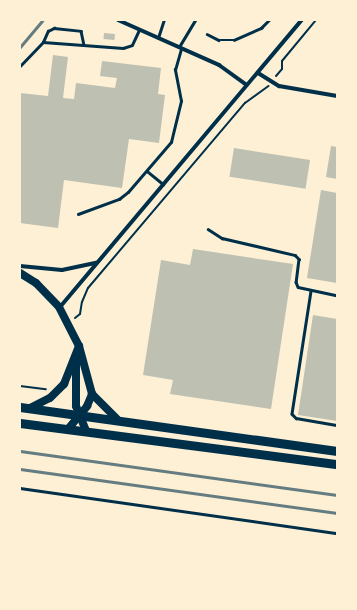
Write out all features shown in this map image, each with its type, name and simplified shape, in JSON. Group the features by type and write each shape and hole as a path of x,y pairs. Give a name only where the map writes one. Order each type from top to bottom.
{"main road":[{"path":"20,273 36,283 59,307 79,346 92,394 117,419"},
{"path":"30,408 59,391 69,376 79,346"},
{"path":"76,358 75,403 86,431"},
{"path":"68,429 80,415 92,394"},
{"path":"20,407 117,419 337,451"},
{"path":"20,423 337,464"}],"street":[{"path":"118,20 219,65 247,85"},
{"path":"59,307 302,20"},
{"path":"258,73 279,86 337,96"},
{"path":"20,266 62,270 97,263"}],"lane":[{"path":"158,38 164,20"},
{"path":"78,214 119,198 146,171 171,142 176,129 181,101 175,66 180,48 195,20"},
{"path":"207,34 219,40 234,40 261,28 269,20"},
{"path":"20,66 42,42 48,31 54,28 81,31 84,45"},
{"path":"42,42 123,48 132,45 139,30"},
{"path":"146,171 163,184"},
{"path":"208,229 222,238 295,255 299,263 296,284 303,290 337,295"},
{"path":"310,291 292,414 296,418 337,425"},
{"path":"20,488 337,533"}],"path":[{"path":"282,69 282,61 316,20"},
{"path":"68,322 80,314 88,288 245,103 266,89"}],"building":[{"path":"104,33 115,34 114,40 103,39"},
{"path":"53,55 68,57 63,98 74,99 76,83 115,88 117,78 100,76 102,61 161,68 158,94 165,95 159,143 129,139 122,188 64,180 58,228 20,223 20,93 48,96"},
{"path":"331,146 337,147 337,179 326,177"},
{"path":"234,148 310,160 306,189 229,177"},
{"path":"321,190 337,193 337,283 307,278"},
{"path":"193,249 293,264 271,409 170,394 173,380 143,375 161,260 190,265"},
{"path":"313,315 337,319 337,421 298,415"}],"railway":[{"path":"20,47 43,20"},
{"path":"20,451 337,495"},
{"path":"20,469 337,513"}]}
